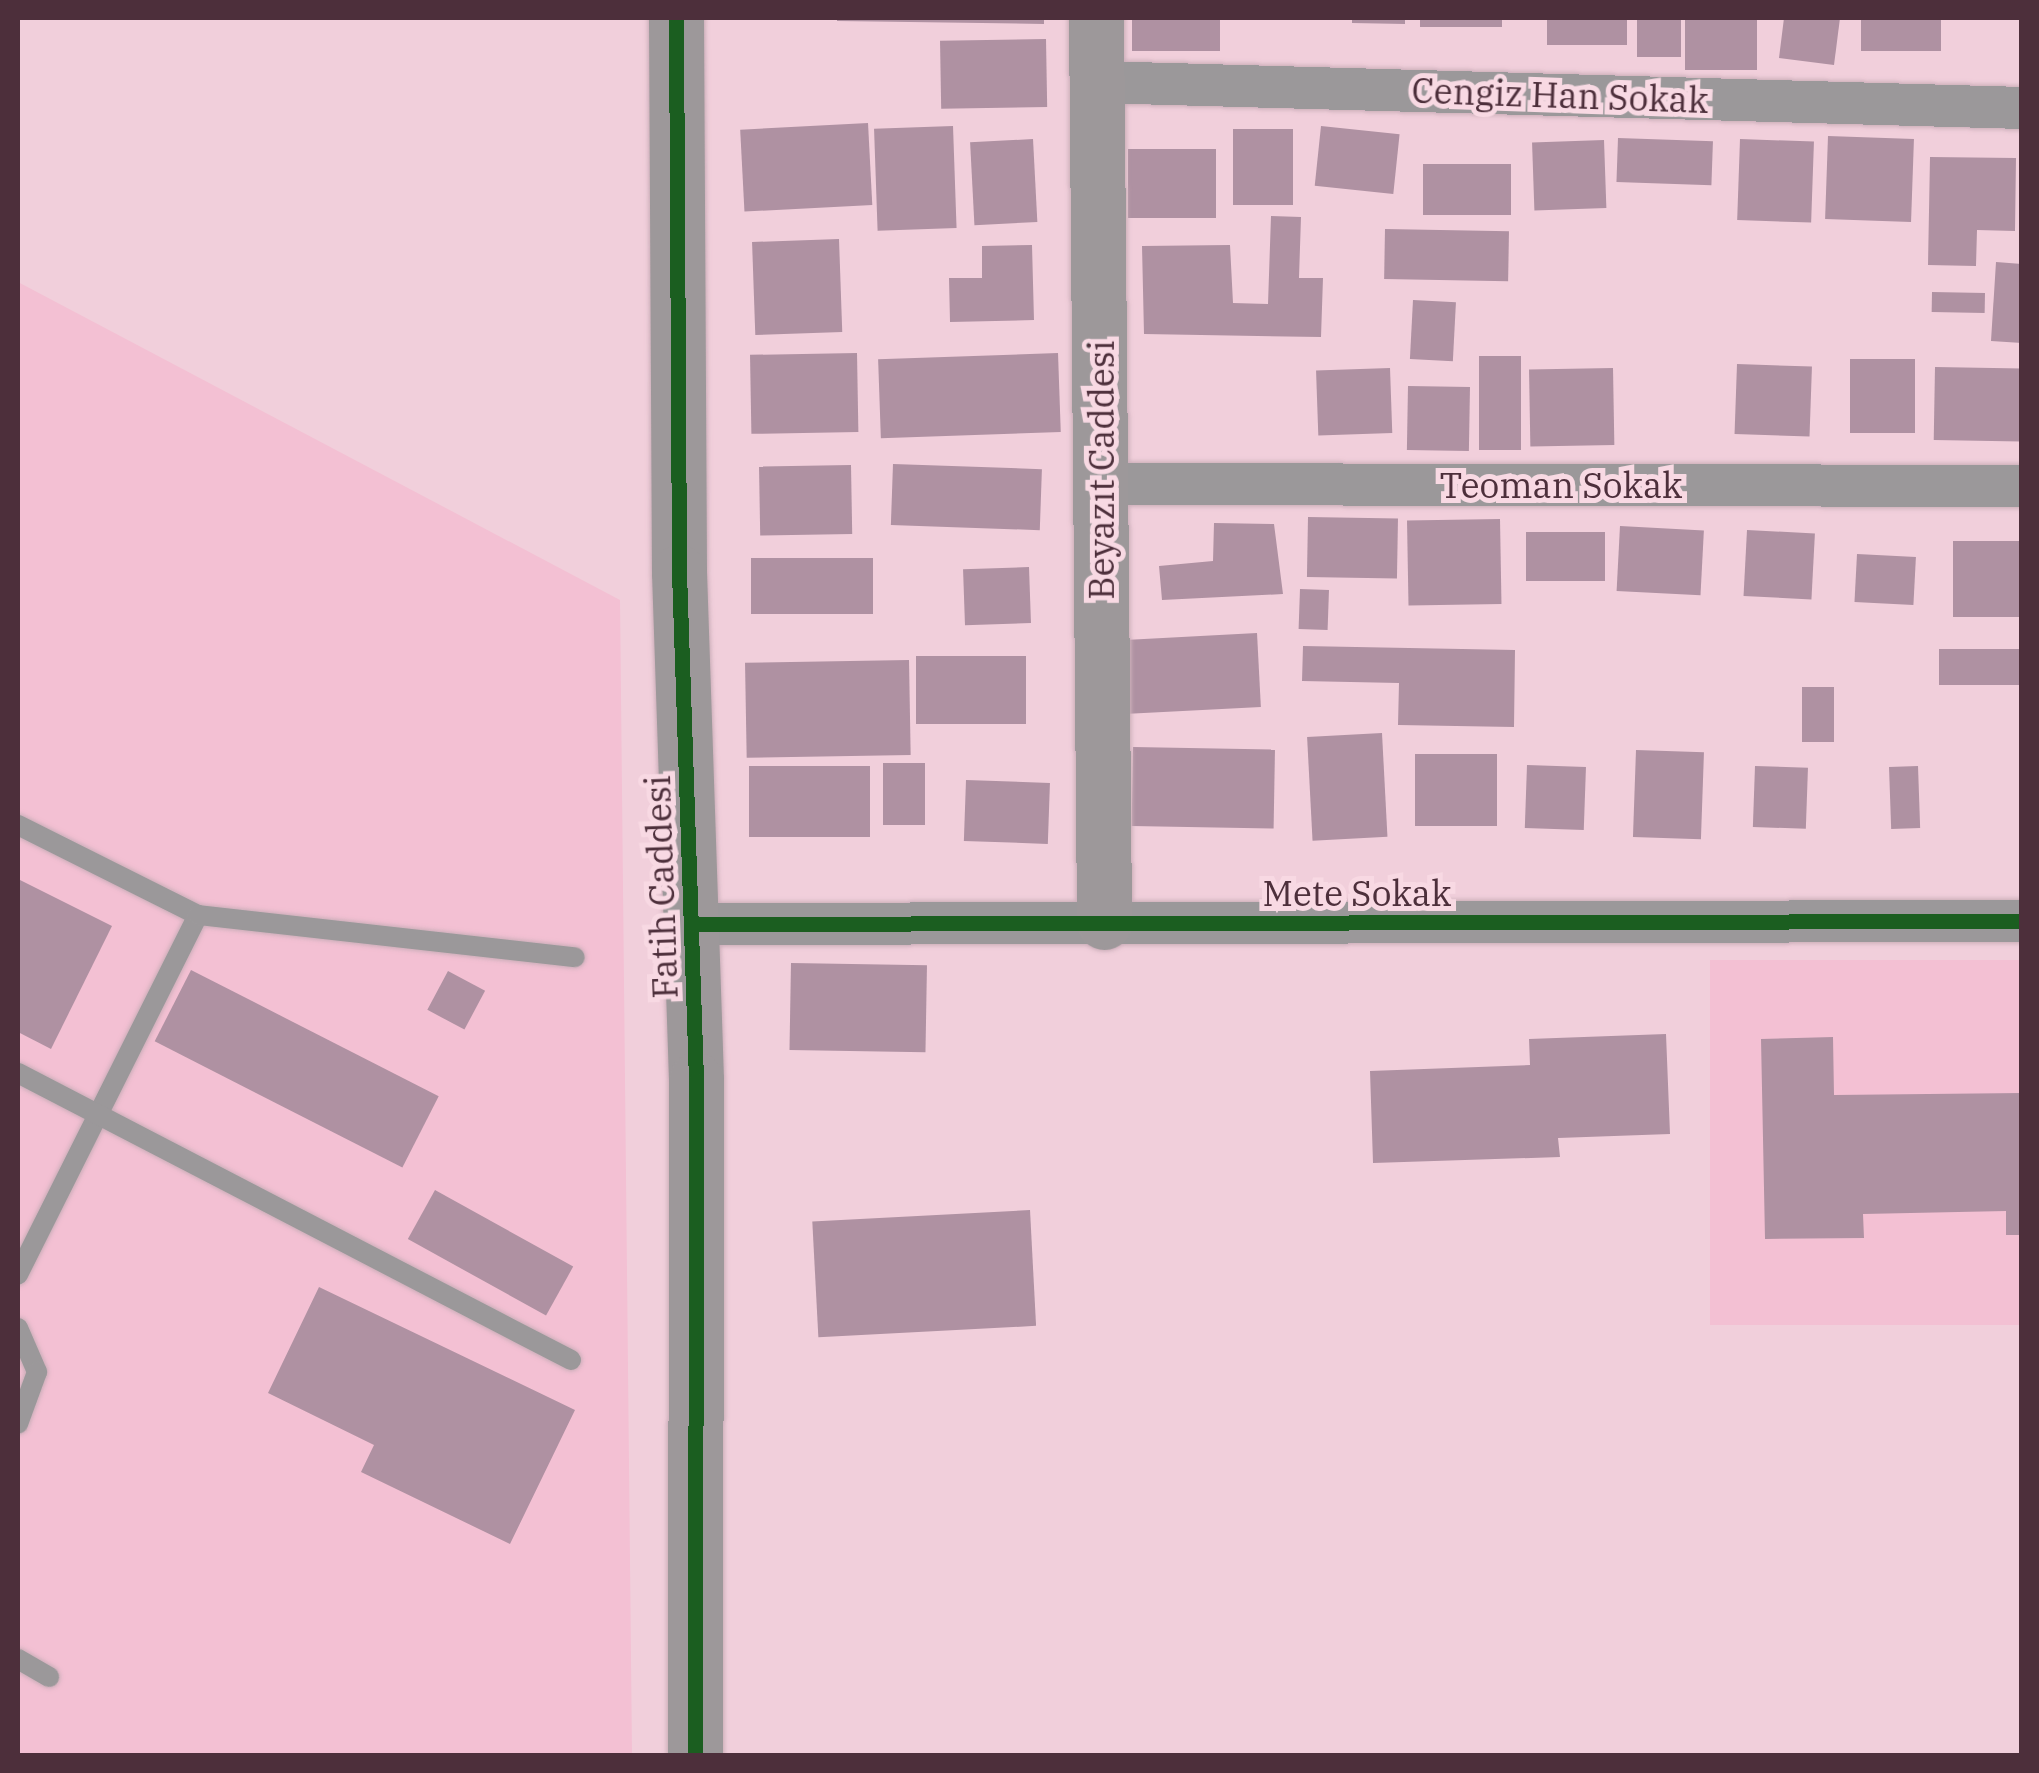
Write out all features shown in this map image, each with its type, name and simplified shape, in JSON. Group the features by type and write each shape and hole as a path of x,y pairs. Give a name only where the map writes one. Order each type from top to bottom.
{"street":[{"name":"Fatih Caddesi","path":"676,18 680,572 693,924 695,1756"},
{"name":"Beyazıt Caddesi","path":"1096,18 1104,922"},
{"name":"Cengiz Han Sokak","path":"1098,82 2022,108"},
{"name":"Teoman Sokak","path":"1101,484 2022,486"},
{"name":"Mete Sokak","path":"693,924 2022,920"}],"lane":[{"path":"18,825 198,916 575,956"},
{"path":"18,1274 94,1112 198,916"},
{"path":"18,1072 571,1360"},
{"path":"18,1328 38,1372 18,1424"},
{"path":"18,1660 50,1677"}],"shaded area":[{"path":"18,282 620,600 632,1755 18,1755"},
{"path":"1710,960 2021,960 2021,1325 1710,1325"}],"building":[{"path":"1044,18 1044,24 837,21"},
{"path":"1132,18 1220,18 1220,51 1132,51"},
{"path":"1352,18 1405,18 1405,24 1352,23"},
{"path":"1420,18 1502,18 1502,27 1420,27"},
{"path":"1547,18 1627,18 1627,45 1547,45"},
{"path":"1637,18 1681,18 1681,57 1637,57"},
{"path":"1685,18 1757,18 1757,70 1685,70"},
{"path":"1784,18 1840,18 1834,65 1779,58"},
{"path":"1861,18 1941,18 1941,51 1861,51"},
{"path":"1046,39 1047,107 941,109 940,41"},
{"path":"868,123 872,205 744,212 740,130"},
{"path":"953,126 957,228 878,231 874,129"},
{"path":"1321,126 1400,134 1393,194 1315,186"},
{"path":"1233,129 1293,129 1293,205 1233,205"},
{"path":"1828,136 1914,139 1911,222 1825,219"},
{"path":"1618,138 1713,141 1711,185 1616,182"},
{"path":"1033,139 1037,222 974,225 970,142"},
{"path":"1740,139 1814,142 1811,223 1737,220"},
{"path":"1604,140 1606,208 1534,210 1532,143"},
{"path":"1128,149 1216,149 1216,218 1128,218"},
{"path":"1930,157 2016,158 2015,231 1977,230 1976,266 1928,265"},
{"path":"1423,164 1511,164 1511,215 1423,215"},
{"path":"1271,216 1301,217 1299,278 1323,278 1321,337 1144,334 1142,246 1230,245 1233,303 1268,304"},
{"path":"1385,229 1509,231 1508,281 1384,279"},
{"path":"839,239 842,332 755,335 752,242"},
{"path":"1032,245 1034,320 950,322 949,278 982,278 982,246"},
{"path":"1996,262 2022,264 2022,343 1991,341"},
{"path":"1932,292 1985,293 1985,313 1932,312"},
{"path":"1413,300 1456,302 1453,361 1410,359"},
{"path":"857,353 858,432 751,434 750,355"},
{"path":"1058,353 1061,432 881,438 878,359"},
{"path":"1479,356 1521,356 1521,450 1479,450"},
{"path":"1850,359 1915,359 1915,433 1850,433"},
{"path":"1737,364 1812,367 1810,437 1735,434"},
{"path":"1935,367 2022,369 2021,442 1934,440"},
{"path":"1390,368 1392,433 1318,436 1316,371"},
{"path":"1613,368 1614,445 1530,446 1529,369"},
{"path":"1408,386 1470,387 1469,451 1407,450"},
{"path":"893,464 1042,469 1040,530 891,525"},
{"path":"851,465 852,534 760,536 759,467"},
{"path":"1308,517 1398,519 1397,579 1307,577"},
{"path":"1500,519 1501,604 1408,606 1407,521"},
{"path":"1214,523 1274,524 1283,594 1162,600 1159,566 1213,561"},
{"path":"1620,526 1704,530 1700,595 1617,591"},
{"path":"1747,530 1815,534 1811,599 1744,596"},
{"path":"1526,532 1605,532 1605,581 1526,581"},
{"path":"1953,541 2022,541 2022,617 1953,617"},
{"path":"1857,554 1916,557 1913,605 1854,602"},
{"path":"751,558 873,558 873,614 751,614"},
{"path":"1029,567 1031,623 965,625 963,569"},
{"path":"1300,589 1329,590 1328,630 1299,629"},
{"path":"1257,633 1261,707 1129,714 1125,640"},
{"path":"1303,646 1515,650 1514,727 1398,725 1399,683 1302,681"},
{"path":"1939,649 2022,649 2022,685 1939,685"},
{"path":"916,656 1026,656 1026,724 916,724"},
{"path":"909,660 911,755 747,758 745,663"},
{"path":"1802,687 1834,687 1834,742 1802,742"},
{"path":"1382,733 1387,837 1313,841 1307,737"},
{"path":"1133,747 1275,749 1274,828 1132,826"},
{"path":"1636,750 1704,752 1701,839 1633,837"},
{"path":"1415,754 1497,754 1497,826 1415,826"},
{"path":"883,763 925,763 925,825 883,825"},
{"path":"1527,765 1586,767 1584,830 1525,828"},
{"path":"749,766 870,766 870,837 749,837"},
{"path":"1755,766 1808,768 1806,829 1753,827"},
{"path":"1918,766 1920,828 1891,829 1889,767"},
{"path":"966,780 1050,783 1048,844 964,841"},
{"path":"18,879 112,926 51,1049 18,1032"},
{"path":"791,963 927,965 925,1052 789,1050"},
{"path":"191,970 439,1096 402,1167 155,1041"},
{"path":"448,971 485,991 464,1030 427,1010"},
{"path":"1666,1034 1670,1134 1558,1138 1560,1157 1373,1163 1370,1071 1530,1065 1529,1039"},
{"path":"1833,1037 1834,1095 2022,1093 2022,1235 2006,1235 2006,1211 1863,1214 1864,1238 1765,1239 1761,1039"},
{"path":"435,1190 573,1267 546,1316 408,1239"},
{"path":"1030,1210 1036,1326 818,1337 812,1221"},
{"path":"319,1287 575,1410 510,1544 361,1472 374,1445 268,1393"}],"cycle path":[{"path":"676,18 679,572 696,1080 695,1756"},
{"path":"693,924 2022,921"}]}
